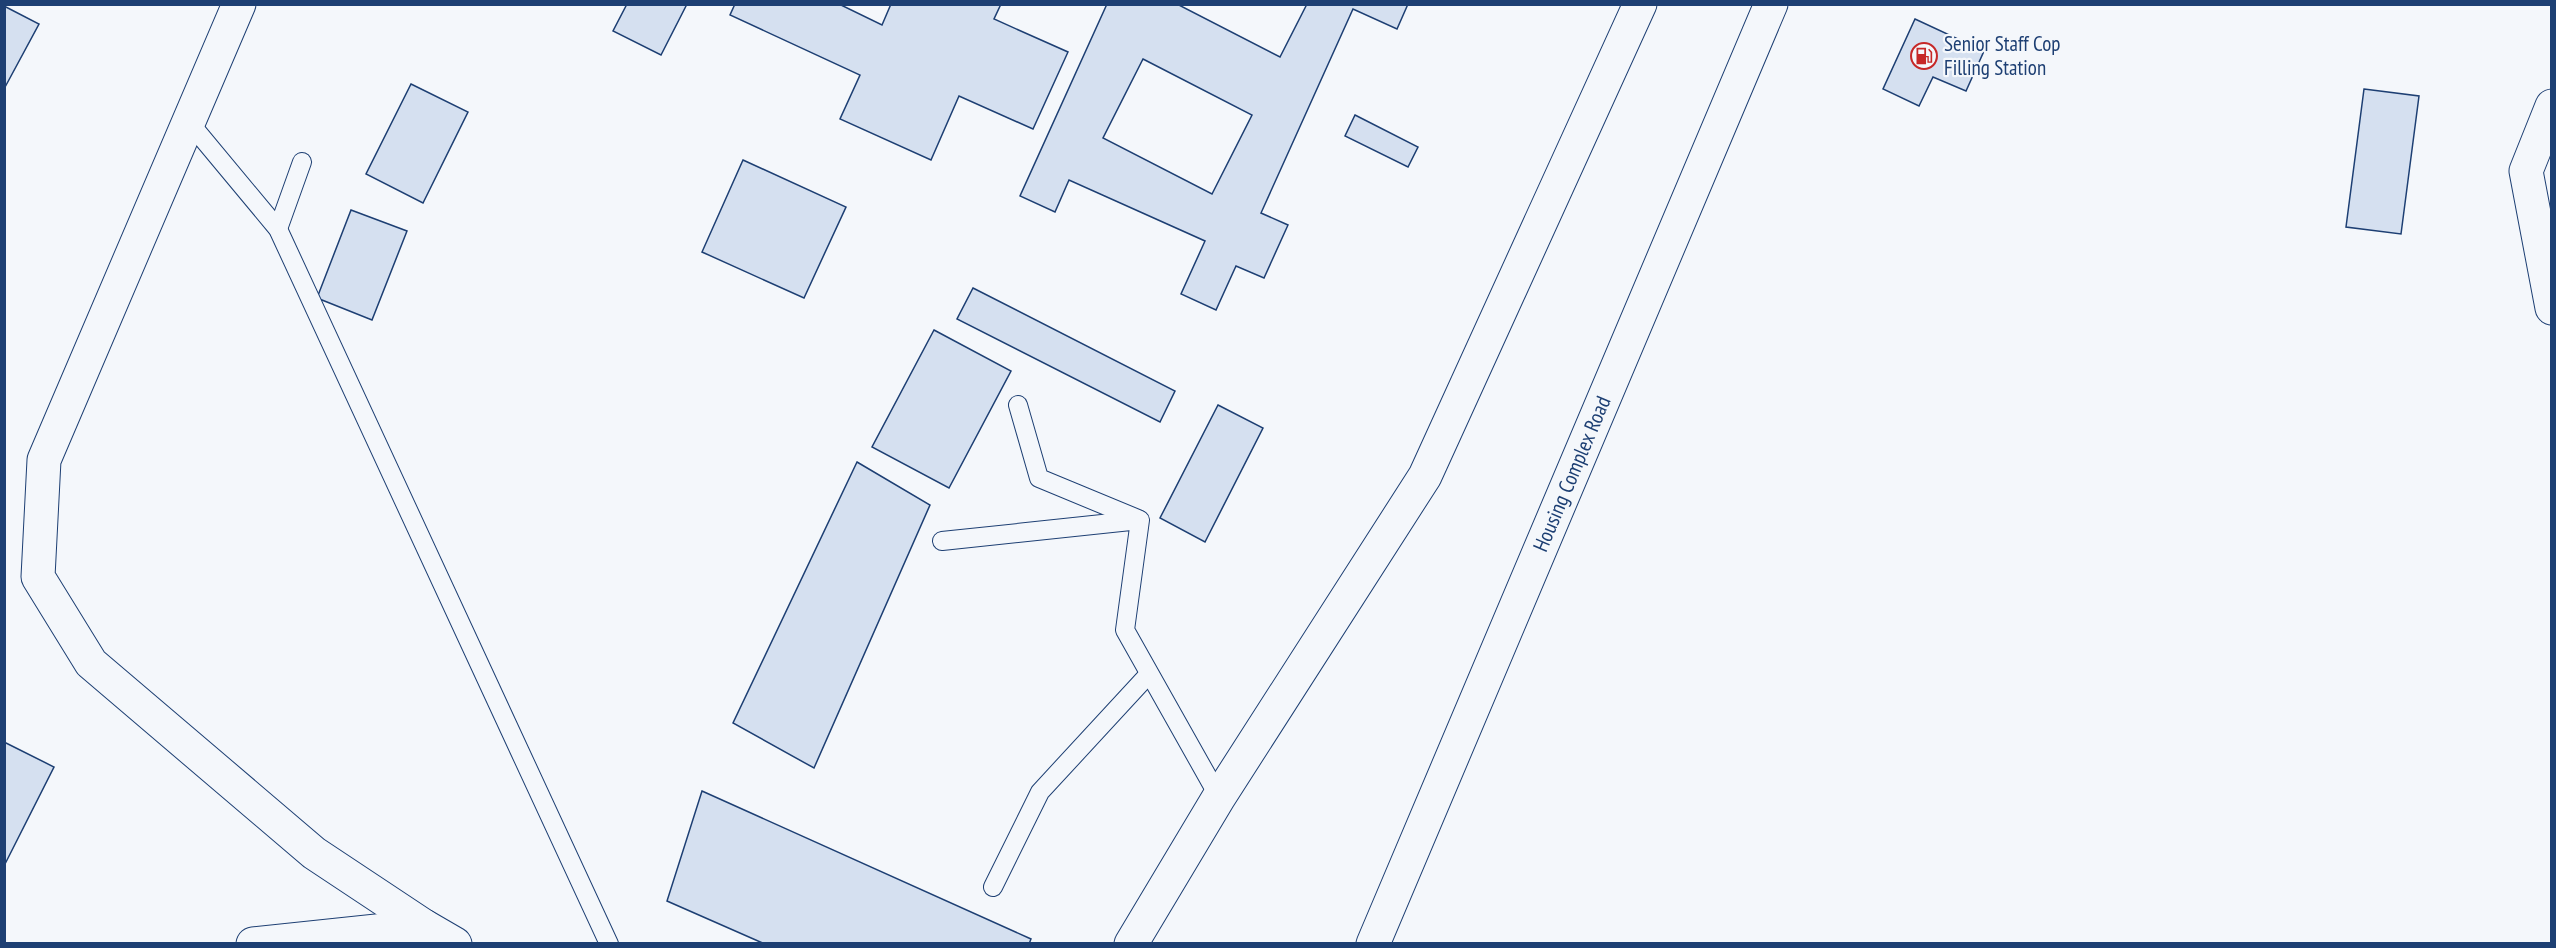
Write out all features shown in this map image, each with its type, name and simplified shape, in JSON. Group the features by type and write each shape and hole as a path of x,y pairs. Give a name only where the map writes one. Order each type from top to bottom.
{"street":[{"path":"239,4 44,460 38,577 91,663 314,854 420,935"},
{"path":"1131,944 1219,797 1425,476 1640,4"},
{"name":"Housing Complex Road","path":"1373,944 1771,4"},
{"path":"2552,106 2526,171 2552,308"},
{"path":"253,944 420,935 455,944"}],"lane":[{"path":"189,122 278,229 609,944"},
{"path":"278,229 302,162"},
{"path":"1018,405 1039,478 1140,520"},
{"path":"1140,520 1125,630 1148,675 1219,797"},
{"path":"942,541 1140,520"},
{"path":"993,887 1040,792 1148,675"}],"building":[{"path":"627,4 687,4 661,55 613,31"},
{"path":"735,4 839,4 882,25 891,4 1001,4 994,19 1068,52 1033,129 959,96 931,160 840,119 860,75 730,15"},
{"path":"1107,4 1177,4 1280,57 1307,4 1408,4 1397,29 1353,9 1261,213 1288,225 1264,278 1236,266 1216,310 1181,294 1205,241 1069,180 1055,212 1020,196","holes":["1143,59 1252,115 1212,194 1103,138"]},
{"path":"4,6 39,24 4,89"},
{"path":"1915,19 1984,51 1966,91 1933,77 1919,106 1883,89"},
{"path":"411,84 468,112 423,203 366,174"},
{"path":"2364,89 2419,96 2401,234 2346,227"},
{"path":"1355,115 1418,147 1408,167 1345,136"},
{"path":"743,160 846,207 804,298 702,252"},
{"path":"351,210 407,231 372,320 317,298"},
{"path":"973,288 1175,391 1160,422 957,319"},
{"path":"934,330 1011,371 949,488 872,447"},
{"path":"1218,405 1263,428 1205,542 1160,518"},
{"path":"857,462 930,505 814,768 733,723"},
{"path":"4,742 54,767 4,866"},
{"path":"702,791 1031,939 1029,944 765,944 667,901"}],"place":[{"name":"Senior Staff Cop Filling Station","path":"1924,56"}]}
